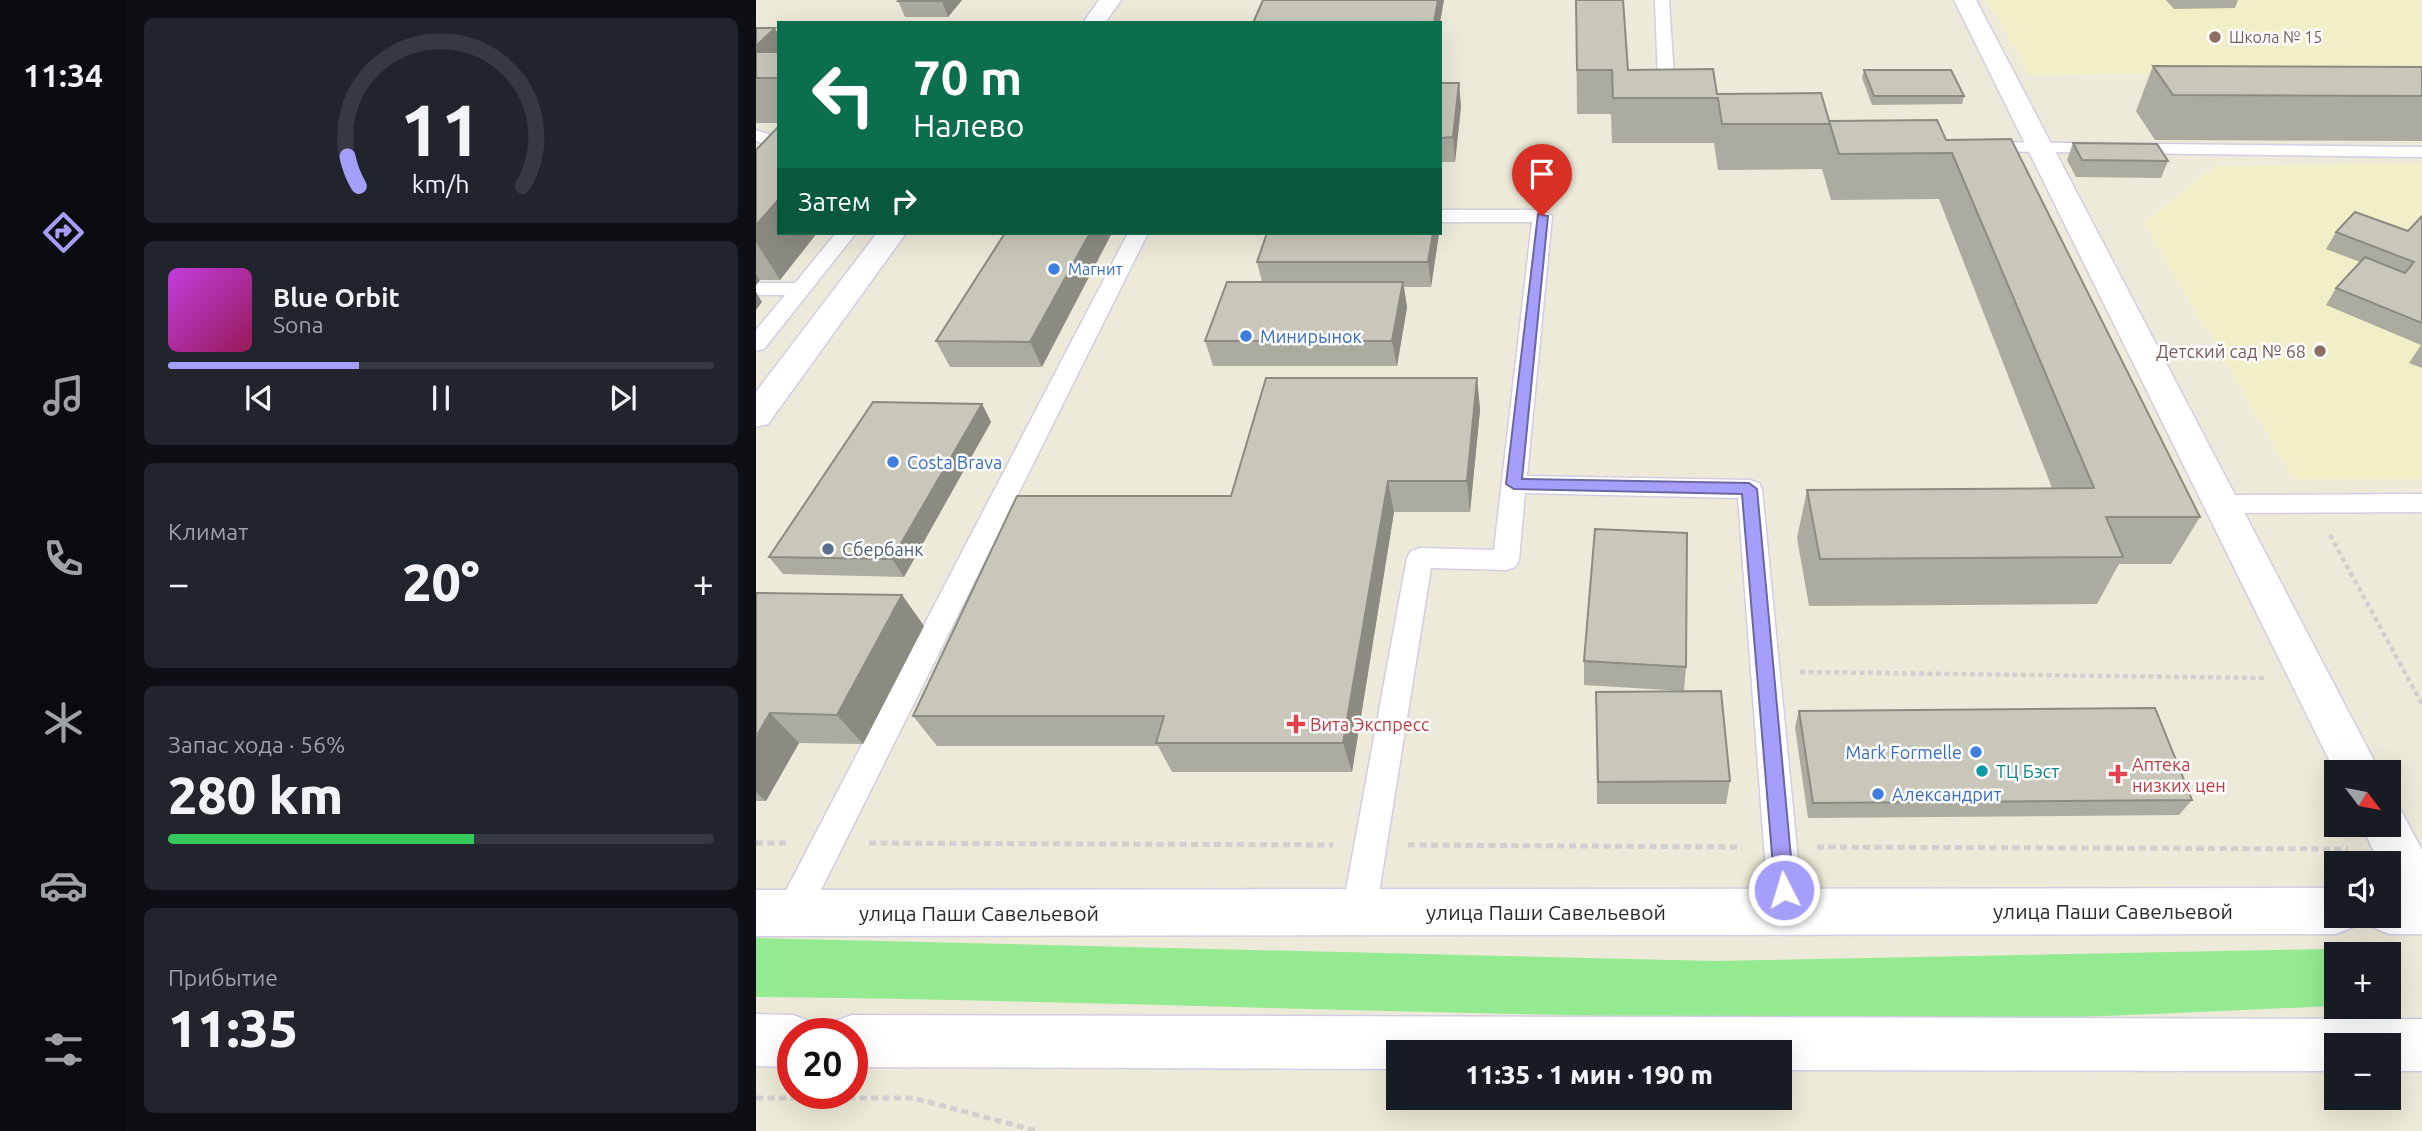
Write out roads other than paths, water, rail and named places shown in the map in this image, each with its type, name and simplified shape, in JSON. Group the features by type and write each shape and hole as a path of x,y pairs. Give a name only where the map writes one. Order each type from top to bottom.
{"main road":[{"path":"1095,21 1110,0"},
{"path":"1965,0 2352,760"},
{"path":"756,416 891,235"},
{"path":"2391,837 2422,899"},
{"name":"улица Паши Савельевой","path":"774,913 2324,911"},
{"path":"2401,911 2422,911"},
{"path":"756,1041 777,1041"},
{"path":"868,1041 2422,1045"}],"lane":[{"path":"1662,0 1666,81 1704,91"},
{"path":"756,135 777,143"},
{"path":"1964,147 2422,152"},
{"path":"1359,912 1420,558 1506,559 1542,216 1442,216"},
{"path":"756,344 843,235"},
{"path":"774,913 827,843 1137,235"},
{"path":"756,289 799,289"},
{"path":"1514,484 1749,489 1786,912"},
{"path":"2221,504 2422,503"}],"place":[{"name":"Школа № 15","path":"2215,37"},
{"name":"Магнит","path":"1054,269"},
{"name":"Минирынок","path":"1246,336"},
{"name":"Детский сад № 68","path":"2320,351"},
{"name":"Costa Brava","path":"893,462"},
{"name":"Сбербанк","path":"828,549"},
{"name":"Вита Экспресс","path":"1296,724"},
{"name":"Mark Formelle","path":"1976,752"},
{"name":"ТЦ Бэст","path":"1982,771"},
{"name":"Аптека низких цен","path":"2118,774"},
{"name":"Александрит","path":"1878,794"}]}
